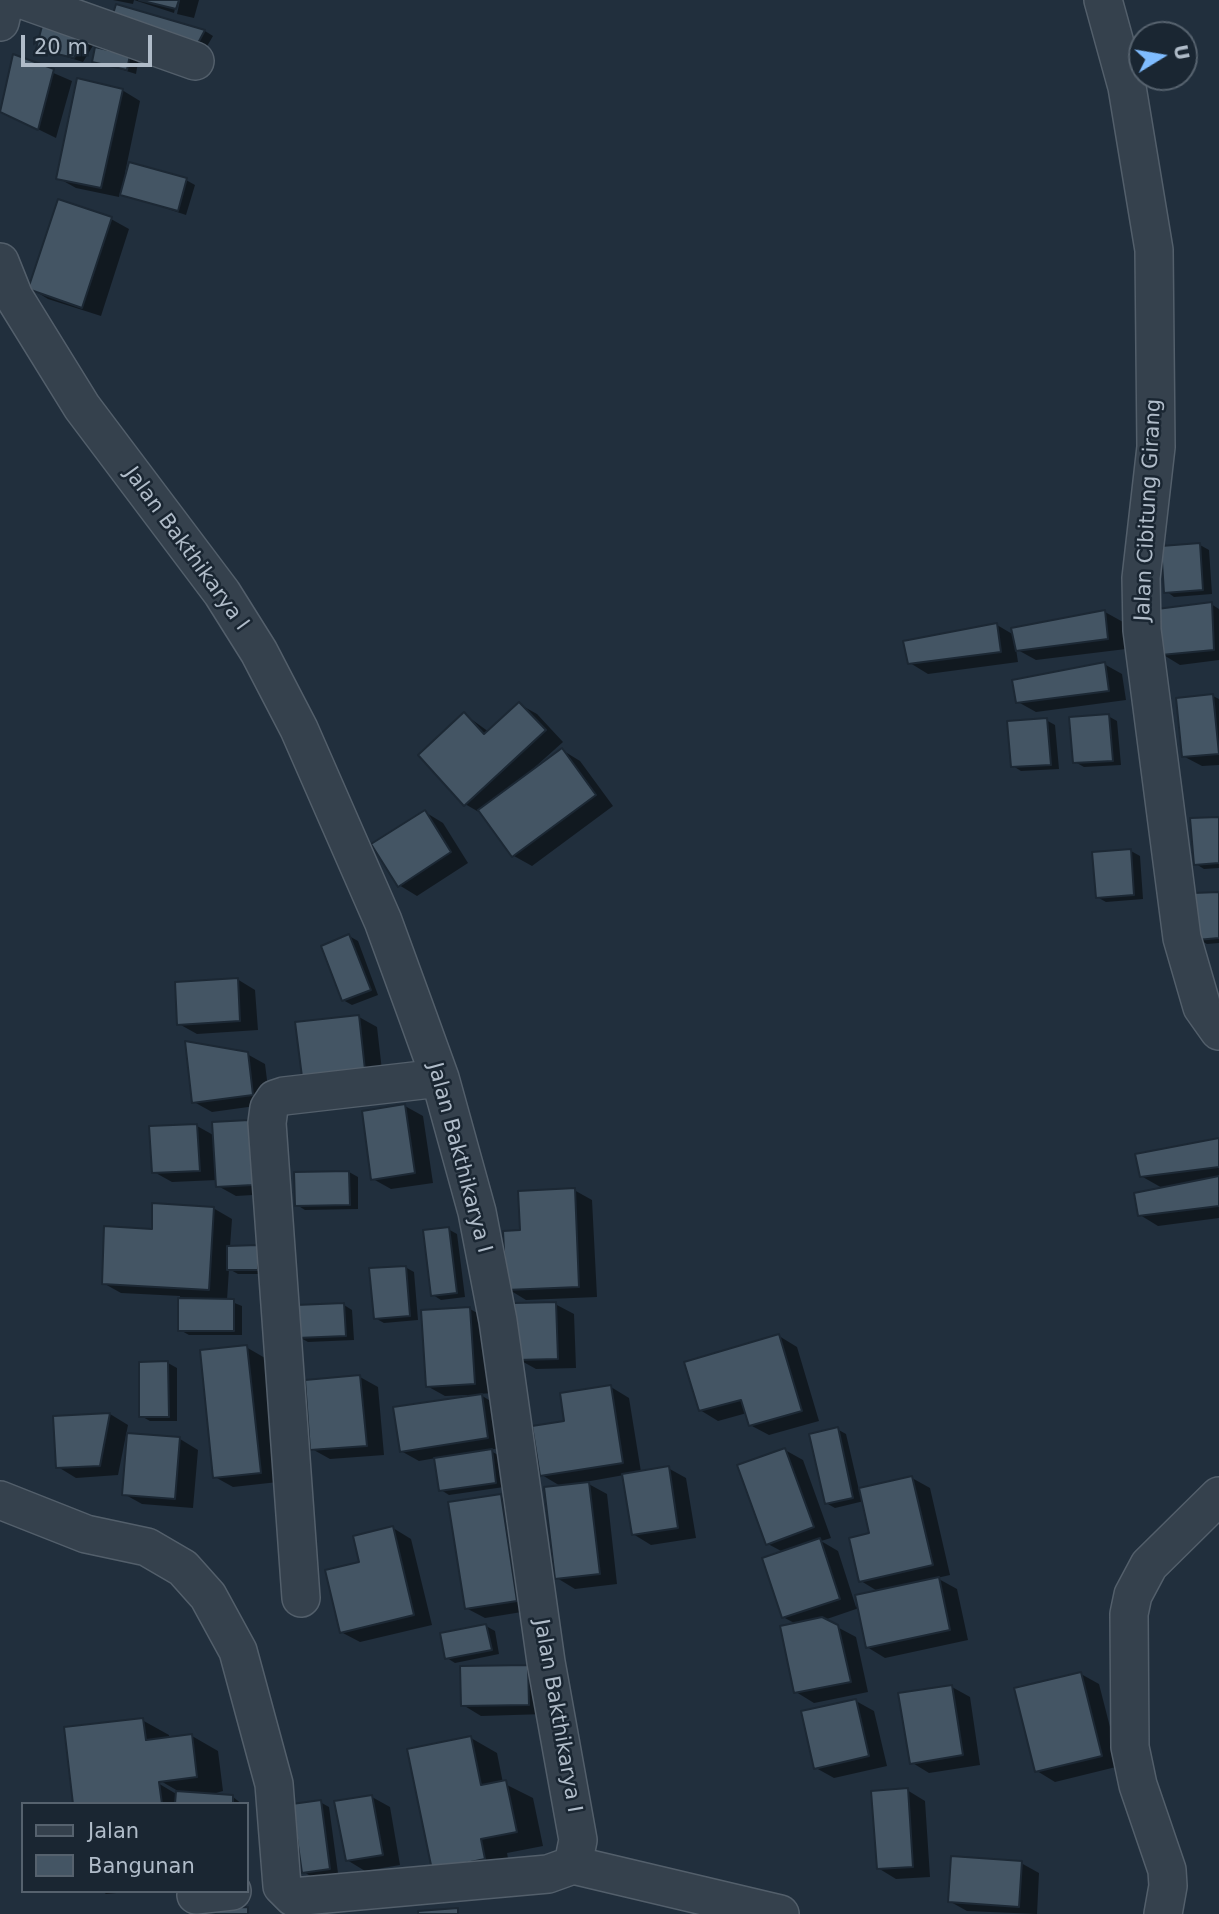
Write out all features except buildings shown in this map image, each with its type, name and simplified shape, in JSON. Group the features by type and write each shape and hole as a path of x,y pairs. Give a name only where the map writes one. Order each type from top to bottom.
{"street":[{"path":"0,22 5,0"},
{"path":"23,0 195,61"},
{"name":"Jalan Cibitung Girang","path":"1103,0 1127,87 1154,250 1156,447 1139,604 1182,938 1202,1007 1219,1031"},
{"name":"Jalan Bakthikarya I","path":"0,262 13,297 82,407 222,593 259,652 299,729 383,921 440,1078 477,1212 498,1321 546,1662 578,1840 573,1865"},
{"path":"301,1598 267,1123 269,1108 275,1099 284,1096 440,1078"},
{"path":"1163,1914 1168,1886 1167,1870 1132,1765 1129,1614 1133,1595 1149,1565 1219,1496"},
{"path":"0,1500 86,1534 147,1547 183,1568 208,1596 238,1651 267,1754 278,1814 282,1886 293,1897 548,1874 573,1865 744,1910 780,1914"},
{"path":"248,1890 282,1886"},
{"path":"196,1895 214,1893"}]}
